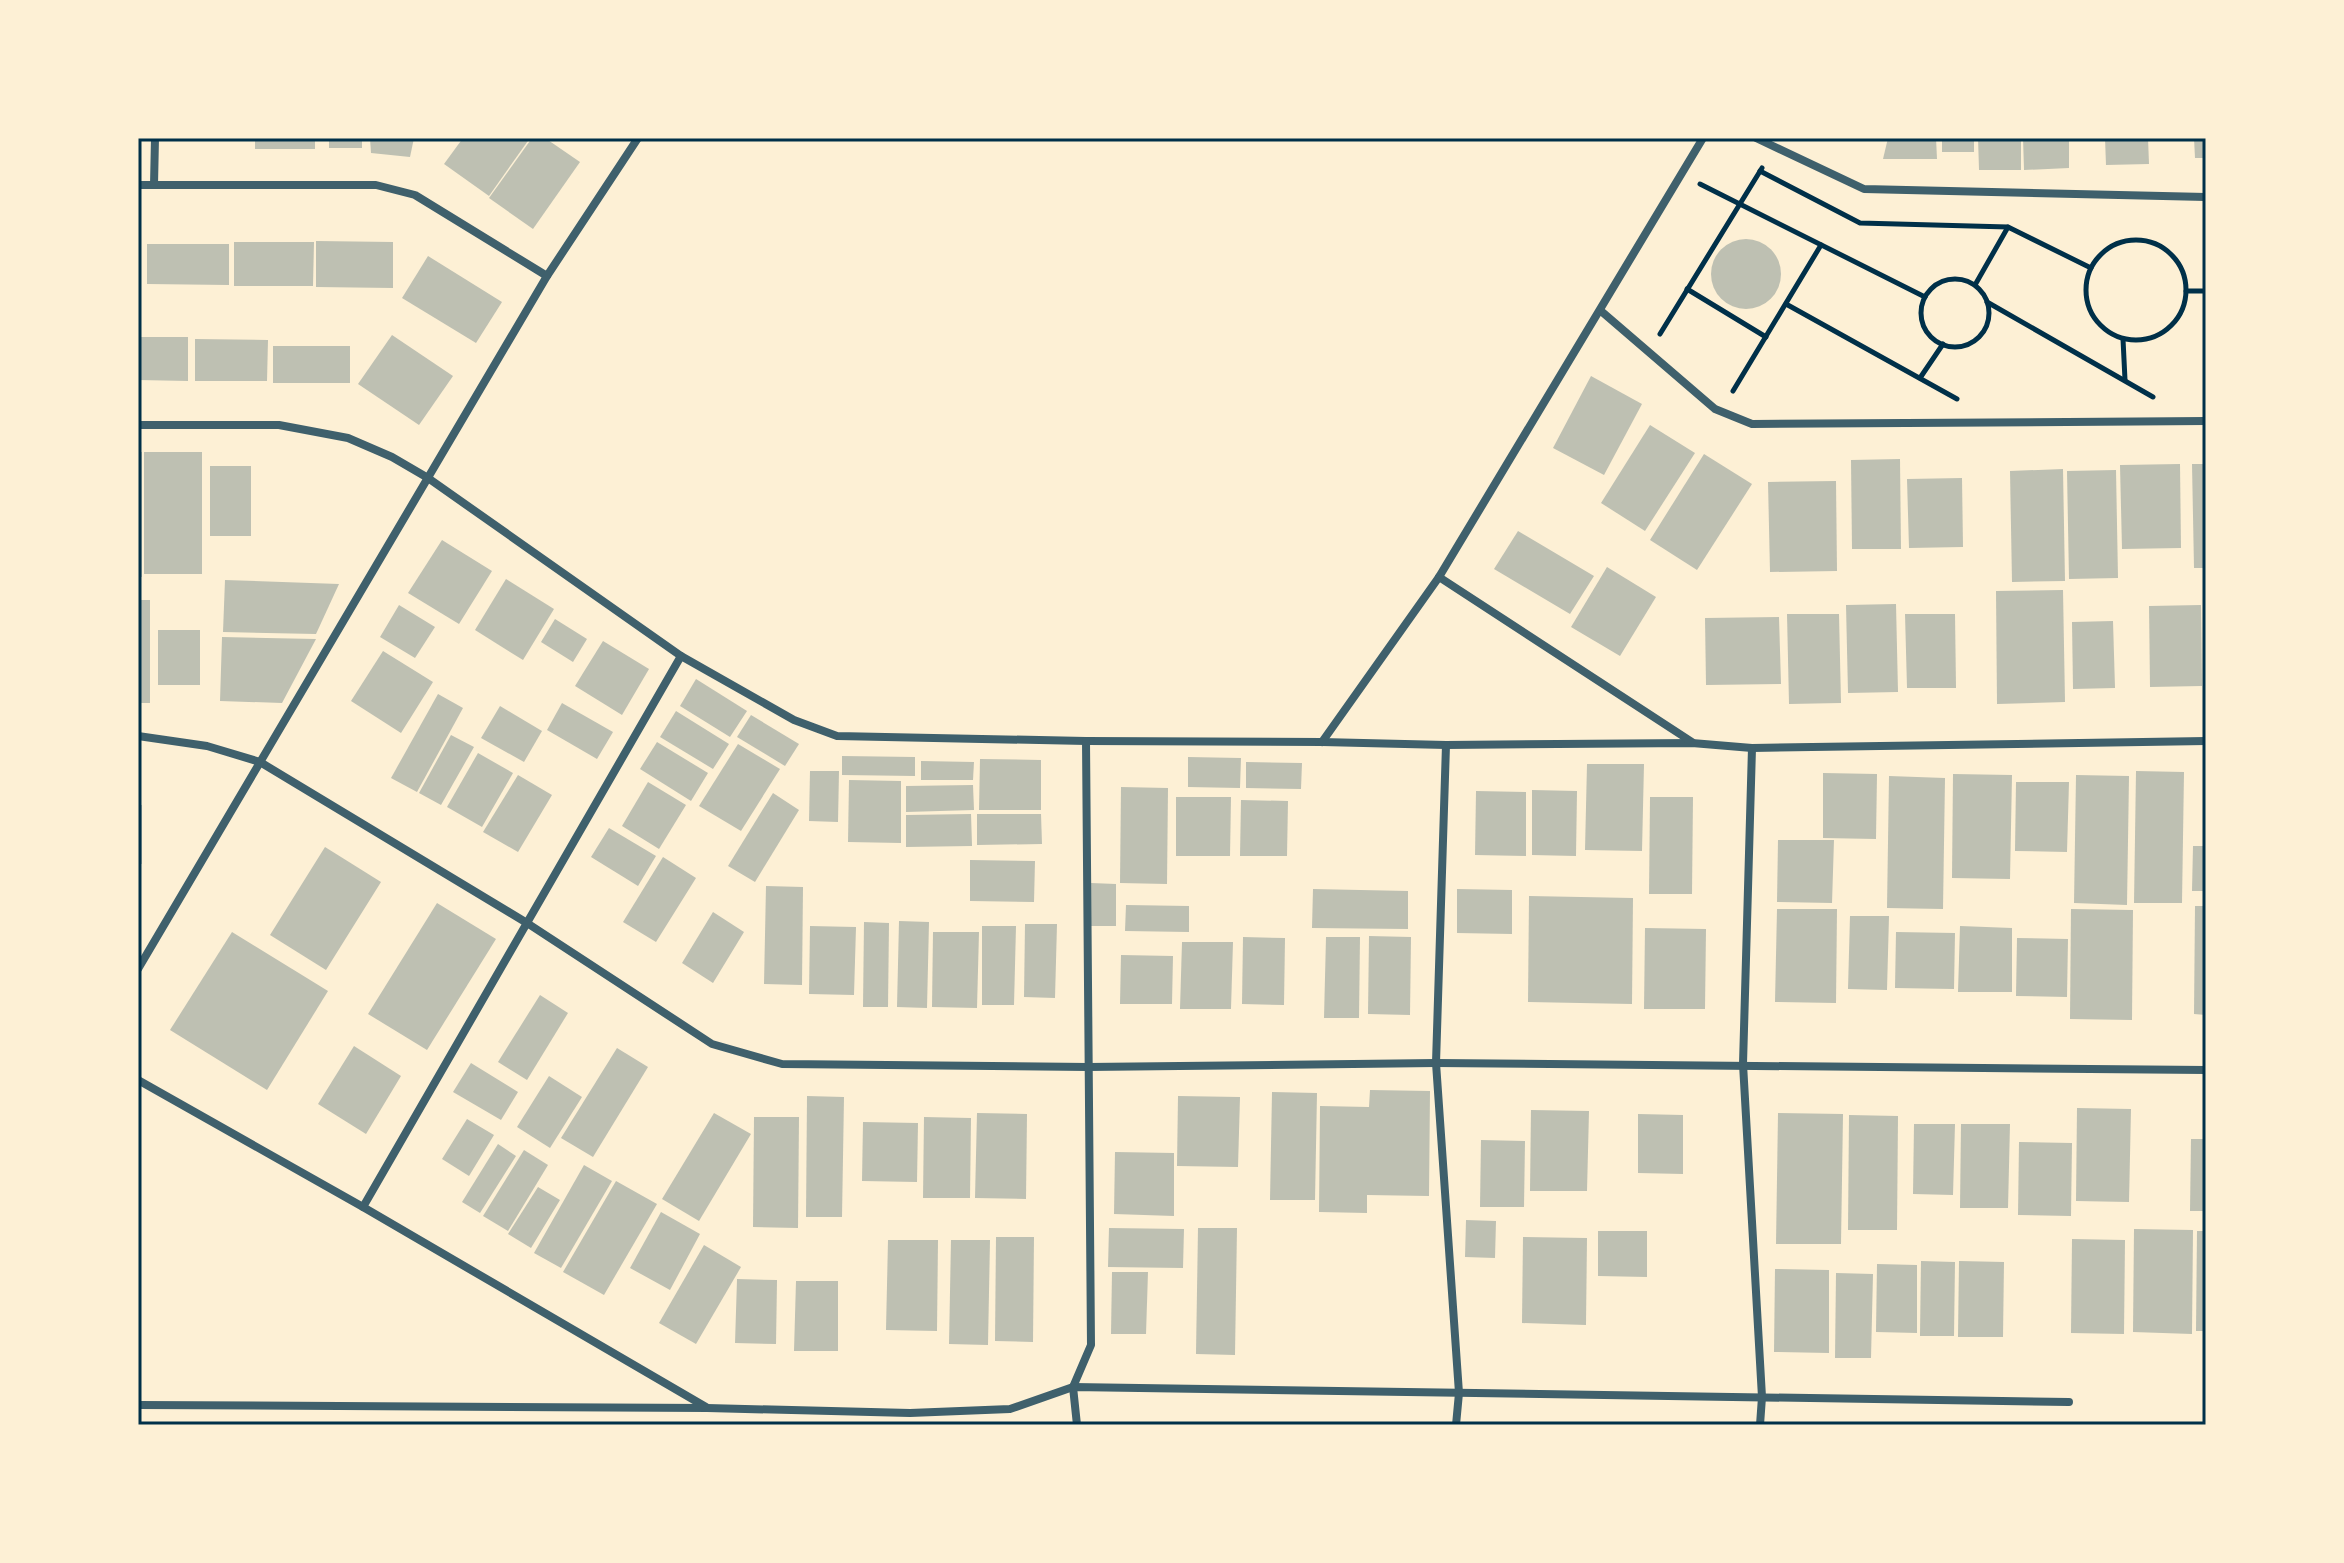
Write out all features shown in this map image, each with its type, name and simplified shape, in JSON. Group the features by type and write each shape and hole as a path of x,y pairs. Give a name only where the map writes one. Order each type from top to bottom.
{"street":[{"path":"154,185 155,138"},
{"path":"138,969 547,276 638,138"},
{"path":"1322,742 1439,577 1703,138"},
{"path":"1756,138 1864,189 2206,197"},
{"path":"138,185 376,185 415,195 547,276"},
{"path":"1601,311 1715,409 1752,424 2206,421"},
{"path":"138,425 279,425 348,438 392,457 428,478 681,656 794,720 837,736 1446,745 1692,743 1752,748 2206,741"},
{"path":"1439,577 1692,743"},
{"path":"363,1207 681,656"},
{"path":"138,736 207,746 260,762 527,923 712,1044 782,1064 1088,1067 1436,1063 1743,1064 2206,1070"},
{"path":"1077,1425 1073,1387 1091,1345 1086,741"},
{"path":"1446,745 1436,1063 1459,1393 1456,1425"},
{"path":"1752,748 1743,1064 1762,1397 1760,1425"},
{"path":"138,1080 707,1408"},
{"path":"138,1405 707,1408 910,1413 1010,1409 1073,1387 2069,1402"},
{"path":"906,1425 910,1413"}],"path":[{"path":"1649,352 1775,147"},
{"path":"1681,175 1925,297"},
{"path":"1975,285 2008,227 2091,268"},
{"path":"2139,240 2156,244 2170,252 2180,265 2186,291 2180,314 2170,327 2156,336 2139,340 2123,339 2101,327 2088,307 2085,290 2095,260 2107,249 2122,242 2139,240"},
{"path":"1721,412 1821,245"},
{"path":"1953,279 1975,285 1983,293 1989,312 1983,333 1965,345 1943,344 1933,339 1921,319 1925,297 1932,288 1942,281 1953,279"},
{"path":"1687,289 1766,337"},
{"path":"2186,291 2206,291"},
{"path":"1987,302 2196,421"},
{"path":"1786,304 1959,400"},
{"path":"2123,339 2125,380"},
{"path":"1920,378 1943,344"}],"building":[{"path":"255,138 315,138 315,149 255,149"},
{"path":"329,138 362,138 362,148 329,148"},
{"path":"370,138 414,138 410,157 371,153"},
{"path":"463,138 530,138 489,196 444,164"},
{"path":"532,138 545,138 580,162 533,229 489,198"},
{"path":"1888,138 1936,138 1937,159 1883,159"},
{"path":"1942,138 1974,138 1974,152 1942,152"},
{"path":"1978,138 2021,138 2021,170 1979,170"},
{"path":"2023,138 2069,138 2069,168 2024,170"},
{"path":"2105,138 2148,138 2149,164 2106,165"},
{"path":"2194,138 2206,138 2206,158 2195,158"},
{"path":"1746,239 1771,249 1781,274 1771,299 1746,309 1721,299 1711,274 1721,249"},
{"path":"316,241 393,242 393,288 316,287"},
{"path":"234,242 314,242 313,286 234,286"},
{"path":"147,244 229,244 229,285 147,284"},
{"path":"428,256 502,302 476,343 402,298"},
{"path":"392,335 453,376 419,425 358,384"},
{"path":"138,337 188,337 188,381 138,380"},
{"path":"195,339 268,340 267,381 195,381"},
{"path":"273,346 350,346 350,383 273,383"},
{"path":"1591,376 1642,404 1604,475 1553,448"},
{"path":"1650,425 1695,453 1645,531 1601,503"},
{"path":"138,452 142,452 142,577 138,577"},
{"path":"144,452 202,452 202,574 144,574"},
{"path":"1704,454 1752,484 1697,570 1650,540"},
{"path":"1900,459 1901,549 1852,549 1851,460"},
{"path":"2180,464 2181,548 2122,549 2120,465"},
{"path":"2192,464 2206,464 2206,568 2194,568"},
{"path":"210,466 251,466 251,536 210,536"},
{"path":"2063,469 2065,581 2012,582 2010,471"},
{"path":"2116,470 2118,578 2069,579 2067,471"},
{"path":"1962,478 1963,547 1909,548 1907,479"},
{"path":"1836,481 1837,571 1770,572 1768,482"},
{"path":"1518,531 1594,576 1570,614 1494,569"},
{"path":"442,540 492,571 459,624 408,593"},
{"path":"1607,567 1656,597 1620,656 1571,627"},
{"path":"506,579 554,609 523,660 475,630"},
{"path":"225,580 339,584 316,634 223,632"},
{"path":"2063,590 2065,702 1997,704 1996,591"},
{"path":"138,600 150,600 150,703 138,703"},
{"path":"1896,604 1898,692 1848,693 1846,605"},
{"path":"399,605 435,627 415,658 380,637"},
{"path":"2201,605 2202,686 2150,687 2149,606"},
{"path":"1787,614 1839,614 1841,703 1789,704"},
{"path":"1905,614 1955,614 1956,688 1907,688"},
{"path":"1779,617 1781,684 1706,685 1705,618"},
{"path":"555,619 587,639 573,662 541,642"},
{"path":"2113,621 2115,688 2073,689 2072,622"},
{"path":"158,630 200,630 200,685 158,685"},
{"path":"222,637 316,639 282,703 220,701"},
{"path":"603,641 649,669 622,715 575,686"},
{"path":"383,651 433,682 401,733 351,701"},
{"path":"696,679 747,711 730,737 680,706"},
{"path":"438,694 463,708 417,792 391,778"},
{"path":"562,703 613,732 597,759 547,730"},
{"path":"500,706 542,731 524,762 481,738"},
{"path":"676,711 729,744 713,769 660,737"},
{"path":"751,715 799,744 785,766 737,737"},
{"path":"451,735 474,747 441,805 419,793"},
{"path":"657,742 708,773 691,801 640,769"},
{"path":"738,744 780,769 741,831 699,806"},
{"path":"478,753 513,773 482,827 447,807"},
{"path":"842,756 915,757 915,776 842,775"},
{"path":"1188,757 1241,758 1240,788 1188,787"},
{"path":"980,759 1041,760 1041,810 979,810"},
{"path":"921,761 974,762 973,780 921,780"},
{"path":"1246,762 1302,763 1301,789 1246,788"},
{"path":"1587,764 1644,764 1642,851 1585,850"},
{"path":"810,771 839,771 838,822 809,821"},
{"path":"2136,771 2184,772 2182,903 2134,903"},
{"path":"1823,773 1877,774 1876,839 1823,838"},
{"path":"1953,774 2012,775 2010,879 1952,878"},
{"path":"518,775 552,795 518,852 483,832"},
{"path":"2076,775 2129,776 2127,905 2074,903"},
{"path":"1889,776 1945,778 1943,909 1887,908"},
{"path":"849,780 901,781 901,843 848,842"},
{"path":"648,782 686,805 659,849 622,826"},
{"path":"2016,782 2069,782 2067,852 2015,851"},
{"path":"973,785 974,810 906,812 906,786"},
{"path":"1121,787 1168,788 1167,884 1120,883"},
{"path":"1532,790 1577,791 1576,856 1532,855"},
{"path":"1476,791 1526,792 1526,856 1475,855"},
{"path":"773,793 799,810 755,882 728,866"},
{"path":"1176,797 1231,797 1230,856 1176,856"},
{"path":"1650,797 1693,797 1692,894 1649,894"},
{"path":"1241,800 1288,801 1287,856 1240,856"},
{"path":"138,805 142,805 142,864 138,864"},
{"path":"971,814 972,846 906,847 906,815"},
{"path":"977,814 1041,814 1042,844 977,845"},
{"path":"609,828 656,856 638,886 591,857"},
{"path":"1778,840 1834,840 1832,903 1777,902"},
{"path":"2193,846 2206,846 2206,891 2192,891"},
{"path":"325,847 381,882 326,970 270,935"},
{"path":"663,857 696,878 656,942 623,922"},
{"path":"970,860 1035,861 1034,902 970,901"},
{"path":"1091,883 1116,884 1116,926 1090,926"},
{"path":"766,886 803,887 802,985 764,984"},
{"path":"1313,889 1408,891 1408,929 1312,928"},
{"path":"1457,889 1512,890 1512,934 1457,933"},
{"path":"1529,896 1633,898 1632,1004 1528,1002"},
{"path":"437,903 496,939 427,1050 368,1014"},
{"path":"1126,905 1189,906 1189,932 1125,931"},
{"path":"2195,906 2206,906 2206,1015 2194,1014"},
{"path":"1777,909 1837,909 1836,1003 1775,1002"},
{"path":"2071,909 2133,910 2132,1020 2070,1019"},
{"path":"713,912 744,932 713,983 682,963"},
{"path":"1850,916 1889,916 1887,990 1848,989"},
{"path":"899,921 929,922 927,1008 897,1007"},
{"path":"864,922 889,923 888,1007 863,1007"},
{"path":"1025,924 1057,924 1055,998 1024,997"},
{"path":"810,926 856,927 854,995 809,994"},
{"path":"982,926 1016,926 1014,1005 982,1005"},
{"path":"1960,926 2012,928 2012,992 1958,992"},
{"path":"1645,928 1706,929 1705,1009 1644,1009"},
{"path":"232,932 328,991 267,1090 170,1030"},
{"path":"933,932 979,932 977,1008 932,1007"},
{"path":"1896,932 1955,933 1954,989 1895,988"},
{"path":"1369,936 1411,937 1410,1015 1368,1014"},
{"path":"1243,937 1285,938 1284,1005 1242,1004"},
{"path":"1326,937 1360,937 1359,1018 1324,1018"},
{"path":"2017,938 2068,939 2067,997 2016,996"},
{"path":"1182,942 1233,942 1231,1009 1180,1009"},
{"path":"1121,955 1173,956 1172,1004 1120,1004"},
{"path":"540,995 568,1013 527,1080 498,1062"},
{"path":"354,1046 401,1076 366,1134 318,1104"},
{"path":"617,1048 648,1067 593,1157 561,1138"},
{"path":"471,1063 518,1092 501,1120 453,1092"},
{"path":"549,1076 582,1097 550,1148 517,1127"},
{"path":"1370,1090 1430,1091 1429,1196 1367,1195 1367,1213 1319,1212 1320,1106 1369,1107"},
{"path":"1272,1092 1317,1093 1315,1200 1270,1200"},
{"path":"807,1096 844,1097 842,1217 806,1217"},
{"path":"1178,1096 1240,1097 1238,1167 1177,1166"},
{"path":"2077,1108 2131,1109 2129,1202 2076,1201"},
{"path":"1531,1110 1589,1111 1587,1191 1530,1191"},
{"path":"714,1113 751,1134 699,1221 662,1199"},
{"path":"977,1113 1027,1114 1026,1199 975,1198"},
{"path":"1778,1113 1843,1114 1841,1244 1776,1244"},
{"path":"1638,1114 1683,1115 1683,1174 1638,1173"},
{"path":"1849,1115 1898,1116 1897,1230 1848,1230"},
{"path":"754,1117 799,1117 798,1228 753,1227"},
{"path":"924,1117 971,1118 970,1198 923,1198"},
{"path":"467,1119 494,1135 469,1176 442,1159"},
{"path":"863,1122 918,1123 917,1182 862,1181"},
{"path":"1914,1124 1955,1124 1953,1195 1913,1194"},
{"path":"1961,1124 2010,1124 2008,1208 1960,1208"},
{"path":"2191,1139 2206,1139 2206,1211 2190,1211"},
{"path":"1481,1140 1525,1141 1524,1207 1480,1207"},
{"path":"2019,1142 2072,1143 2071,1216 2018,1215"},
{"path":"498,1144 516,1156 480,1213 462,1202"},
{"path":"524,1150 548,1165 508,1231 483,1216"},
{"path":"1115,1152 1174,1153 1174,1216 1114,1214"},
{"path":"584,1165 612,1181 561,1268 534,1253"},
{"path":"616,1181 657,1204 604,1295 563,1272"},
{"path":"538,1187 560,1200 531,1248 508,1234"},
{"path":"661,1212 700,1234 670,1290 630,1268"},
{"path":"1466,1220 1496,1221 1495,1258 1465,1257"},
{"path":"1109,1228 1184,1229 1183,1268 1108,1267"},
{"path":"1198,1228 1237,1228 1235,1355 1196,1354"},
{"path":"2134,1229 2193,1230 2192,1334 2133,1332"},
{"path":"1598,1231 1647,1231 1647,1277 1598,1276"},
{"path":"2197,1231 2206,1231 2206,1331 2196,1331"},
{"path":"996,1237 1034,1237 1033,1342 995,1341"},
{"path":"1523,1237 1587,1238 1586,1325 1522,1323"},
{"path":"2072,1239 2125,1240 2124,1334 2071,1333"},
{"path":"888,1240 938,1240 937,1331 886,1330"},
{"path":"951,1240 990,1240 988,1345 949,1344"},
{"path":"704,1245 741,1267 696,1344 659,1323"},
{"path":"1921,1261 1955,1262 1954,1336 1920,1336"},
{"path":"1959,1261 2004,1262 2003,1337 1958,1337"},
{"path":"1877,1264 1917,1265 1917,1333 1876,1332"},
{"path":"1775,1269 1829,1270 1829,1353 1774,1352"},
{"path":"1112,1272 1148,1272 1146,1334 1111,1334"},
{"path":"1836,1273 1873,1274 1871,1358 1835,1358"},
{"path":"737,1279 777,1280 776,1344 735,1343"},
{"path":"796,1281 838,1281 838,1351 794,1351"}]}
